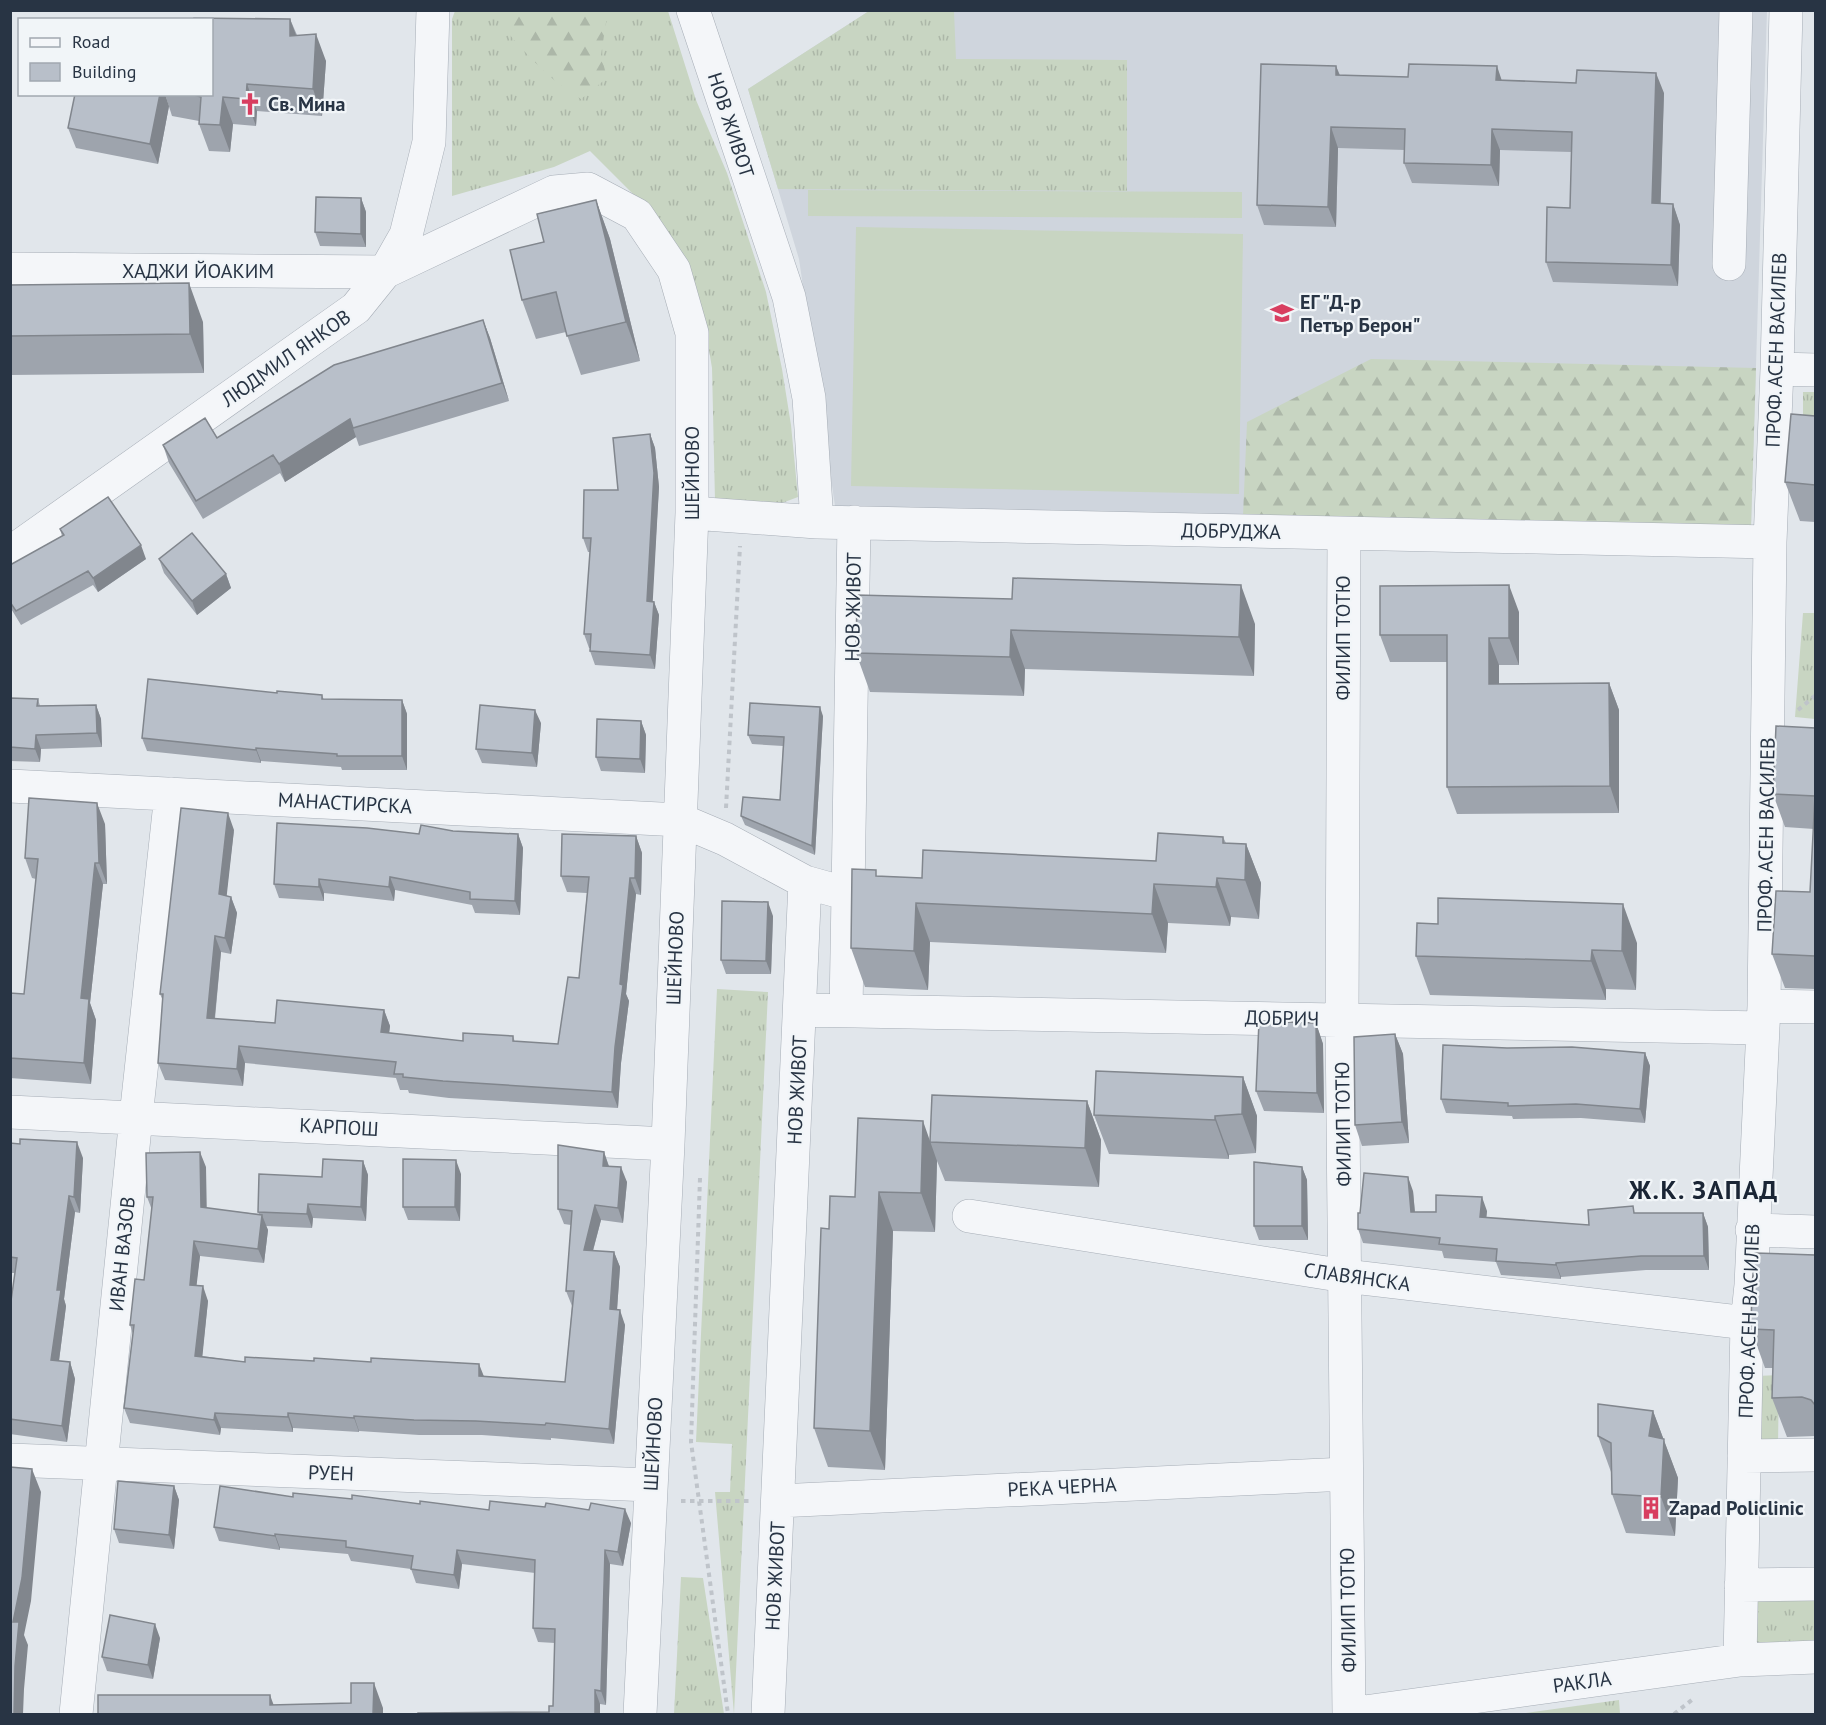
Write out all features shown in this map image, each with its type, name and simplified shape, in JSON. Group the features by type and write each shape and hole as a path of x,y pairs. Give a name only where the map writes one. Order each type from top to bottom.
{"street":[{"path":"385,272 406,235 429,142 433,10"},
{"name":"НОВ ЖИВОТ","path":"693,10 789,297 809,398 817,522"},
{"path":"1729,264 1736,10"},
{"name":"ПРОФ. АСЕН ВАСИЛЕВ","path":"1740,1660 1747,1323 1751,1285 1763,1017 1770,542 1786,10"},
{"name":"ЛЮДМИЛ ЯНКОВ","path":"10,553 356,308 385,272 554,192 588,189 637,215"},
{"name":"ШЕЙНОВО","path":"637,215 674,270 692,333 692,513 668,1144 640,1714"},
{"name":"ХАДЖИ ЙОАКИМ","path":"10,269 385,272"},
{"path":"1777,369 1815,370"},
{"name":"ДОБРУДЖА","path":"692,513 817,522 1770,542"},
{"name":"НОВ ЖИВОТ","path":"846,1011 854,522"},
{"name":"ФИЛИП ТОТЮ","path":"1344,534 1342,1020 1349,1714"},
{"name":"МАНАСТИРСКА","path":"10,786 680,820 725,839 805,882"},
{"name":"ИВАН ВАЗОВ","path":"76,1714 171,794"},
{"path":"805,882 848,894"},
{"name":"НОВ ЖИВОТ","path":"768,1714 805,882"},
{"name":"ДОБРИЧ","path":"801,1010 1342,1020 1763,1017 1815,1007"},
{"name":"КАРПОШ","path":"10,1112 668,1144"},
{"name":"СЛАВЯНСКА","path":"969,1216 1345,1276 1747,1323"},
{"path":"1752,1230 1815,1232"},
{"path":"1744,1456 1815,1455"},
{"name":"РУЕН","path":"10,1460 651,1493"},
{"name":"РЕКА ЧЕРНА","path":"778,1501 1346,1474"},
{"path":"1742,1585 1815,1584"},
{"name":"РАКЛА","path":"1349,1714 1740,1660 1815,1657"}],"path":[{"path":"725,839 741,515"},
{"path":"700,1167 691,1442 728,1714"},
{"path":"651,1493 699,1501 778,1501"}],"shaded area":[{"name":"ЕГ \"Д-р Петър Берон\"","path":"869,11 1767,11 1751,527 835,506 799,259 748,89"}],"green space":[{"path":"455,11 668,11 696,100 727,173 766,292 791,425 798,497 782,503 715,501 712,368 706,332 648,209 590,151 554,167 452,196 452,19"},
{"path":"490,11 624,11 624,15 607,16 601,55 607,78 581,99 543,70"},
{"path":"869,11 954,11 956,59 1127,60 1127,191 778,189 748,89"},
{"path":"808,190 1242,192 1242,218 808,216"},
{"path":"856,227 1243,234 1239,494 851,486"},
{"path":"1371,359 1756,368 1751,527 1243,516 1247,422"},
{"path":"1803,392 1815,392 1815,420 1803,419"},
{"path":"1803,613 1815,613 1815,719 1795,717"},
{"path":"717,989 768,992 734,1714 715,1492 730,1492 732,1444 696,1442"},
{"path":"1779,1375 1778,1446 1756,1446 1757,1376"},
{"path":"681,1577 703,1578 724,1714 674,1714"},
{"path":"1815,1592 1815,1646 1753,1648 1751,1594"},
{"path":"1619,1700 1620,1714 1518,1714"}],"building":[{"path":"213,18 290,19 290,36 316,34 313,89 247,84 246,99 223,97 220,125 199,124 201,97 198,96 213,96"},
{"path":"1261,64 1336,66 1336,75 1408,77 1409,64 1497,66 1496,80 1576,83 1577,70 1656,73 1652,203 1673,204 1671,265 1546,262 1547,207 1570,208 1572,132 1492,129 1491,165 1404,163 1405,129 1331,127 1328,207 1257,205"},
{"path":"75,96 160,96 150,144 68,128"},
{"path":"316,197 361,198 361,234 315,232"},
{"path":"596,200 626,322 567,336 556,292 522,300 510,250 544,242 537,214"},
{"path":"189,283 190,334 10,336 10,285"},
{"path":"483,320 502,383 353,428 350,419 279,464 273,455 196,501 163,445 205,418 217,438 334,365"},
{"path":"1791,414 1815,416 1815,485 1785,482"},
{"path":"650,434 654,473 647,601 654,602 650,655 590,651 591,634 584,634 591,538 583,538 584,490 618,490 613,438"},
{"path":"108,497 141,545 93,578 88,571 16,611 10,602 10,565 64,535 60,529"},
{"path":"192,533 226,574 192,601 159,559"},
{"path":"1013,578 1241,585 1239,637 1011,630 1010,657 856,653 857,595 1012,599"},
{"path":"1509,585 1509,638 1489,638 1489,684 1609,683 1610,786 1447,787 1447,635 1380,635 1380,586"},
{"path":"148,679 277,693 277,691 322,695 322,699 402,700 402,756 337,756 337,754 256,748 256,750 142,738"},
{"path":"10,698 38,699 37,706 96,705 97,733 36,735 35,749 10,747"},
{"path":"750,703 820,707 812,846 741,816 743,797 780,800 784,737 748,735"},
{"path":"480,705 535,710 532,753 476,749"},
{"path":"597,719 641,721 640,759 596,757"},
{"path":"1776,726 1815,728 1815,796 1773,794"},
{"path":"1815,796 1815,956 1772,954 1776,891 1810,892"},
{"path":"29,798 97,803 99,863 95,863 81,998 89,999 84,1063 10,1058 10,993 24,994 38,859 25,858"},
{"path":"181,808 228,813 219,894 231,897 225,938 215,936 207,1018 275,1023 277,1000 384,1010 381,1032 463,1041 463,1033 513,1036 513,1041 558,1044 568,977 579,978 589,877 561,876 562,834 636,836 635,878 630,878 620,984 623,985 612,1092 403,1077 403,1074 394,1074 396,1062 239,1046 237,1069 158,1063 163,994 160,994"},
{"path":"277,823 367,828 419,834 421,825 453,831 518,834 515,901 470,899 470,892 390,877 389,887 319,879 319,887 274,884"},
{"path":"1158,833 1223,837 1223,843 1246,844 1245,880 1217,878 1216,887 1154,884 1152,914 916,903 914,951 851,948 852,869 876,870 876,876 922,878 923,850 1156,861"},
{"path":"1438,898 1623,904 1622,951 1592,950 1591,961 1416,956 1417,923 1438,924"},
{"path":"722,901 768,902 766,961 721,960"},
{"path":"1259,1021 1316,1023 1317,1093 1256,1091"},
{"path":"1395,1034 1402,1122 1355,1125 1354,1037"},
{"path":"1443,1045 1507,1048 1572,1047 1645,1053 1640,1109 1576,1104 1508,1106 1508,1103 1441,1099"},
{"path":"1096,1071 1243,1077 1242,1114 1215,1116 1215,1120 1094,1115"},
{"path":"932,1095 1087,1101 1085,1148 930,1142"},
{"path":"858,1118 923,1121 921,1193 879,1192 870,1431 814,1428 821,1228 829,1229 830,1196 855,1197"},
{"path":"20,1139 77,1142 74,1197 69,1196 57,1290 61,1290 51,1360 70,1362 62,1426 10,1419 10,1308 17,1258 10,1257 10,1143 20,1144"},
{"path":"558,1145 604,1152 603,1166 621,1167 618,1208 595,1205 584,1250 614,1252 610,1309 620,1310 609,1429 546,1423 545,1425 354,1416 354,1418 288,1413 288,1417 215,1413 214,1420 124,1408 134,1325 130,1325 135,1279 144,1280 153,1197 147,1197 146,1153 200,1152 201,1207 262,1215 258,1249 194,1241 190,1285 203,1286 195,1356 245,1362 245,1357 371,1362 371,1358 479,1364 479,1376 565,1382 574,1291 566,1291 572,1211 558,1209"},
{"path":"323,1159 363,1161 361,1207 308,1204 307,1214 258,1212 259,1174 322,1177"},
{"path":"403,1159 456,1160 455,1207 403,1207"},
{"path":"1254,1162 1302,1167 1302,1226 1254,1226"},
{"path":"1364,1173 1408,1177 1411,1212 1436,1212 1436,1195 1482,1197 1480,1217 1589,1225 1588,1210 1633,1206 1634,1213 1703,1213 1704,1256 1641,1256 1556,1263 1556,1265 1496,1261 1497,1249 1439,1244 1440,1238 1358,1229"},
{"path":"1755,1253 1815,1255 1815,1405 1811,1400 1802,1397 1772,1398 1774,1330 1751,1329"},
{"path":"1598,1404 1653,1411 1649,1436 1664,1439 1661,1497 1612,1494 1611,1443 1598,1436"},
{"path":"10,1467 32,1469 22,1578 13,1622 19,1622 14,1714 10,1714"},
{"path":"118,1481 174,1486 169,1535 114,1529"},
{"path":"220,1486 293,1497 293,1493 352,1499 352,1495 489,1510 490,1501 545,1507 546,1503 589,1510 591,1503 625,1509 618,1552 605,1550 601,1691 595,1690 595,1714 418,1714 549,1712 549,1706 553,1706 555,1629 533,1628 535,1560 457,1550 454,1575 411,1569 413,1556 346,1547 346,1541 275,1534 275,1536 214,1527"},
{"path":"110,1615 155,1624 148,1665 102,1657"},
{"path":"351,1683 374,1683 373,1714 98,1714 98,1695 270,1695 270,1705 351,1703"}],"place":[{"name":"Св. Мина","path":"250,104"},
{"name":"ЕГ \"Д-р Петър Берон\"","path":"1282,313"},
{"name":"Zapad Policlinic","path":"1651,1508"}],"district":[{"name":"Ж.К. ЗАПАД","path":"1704,1189"}]}
